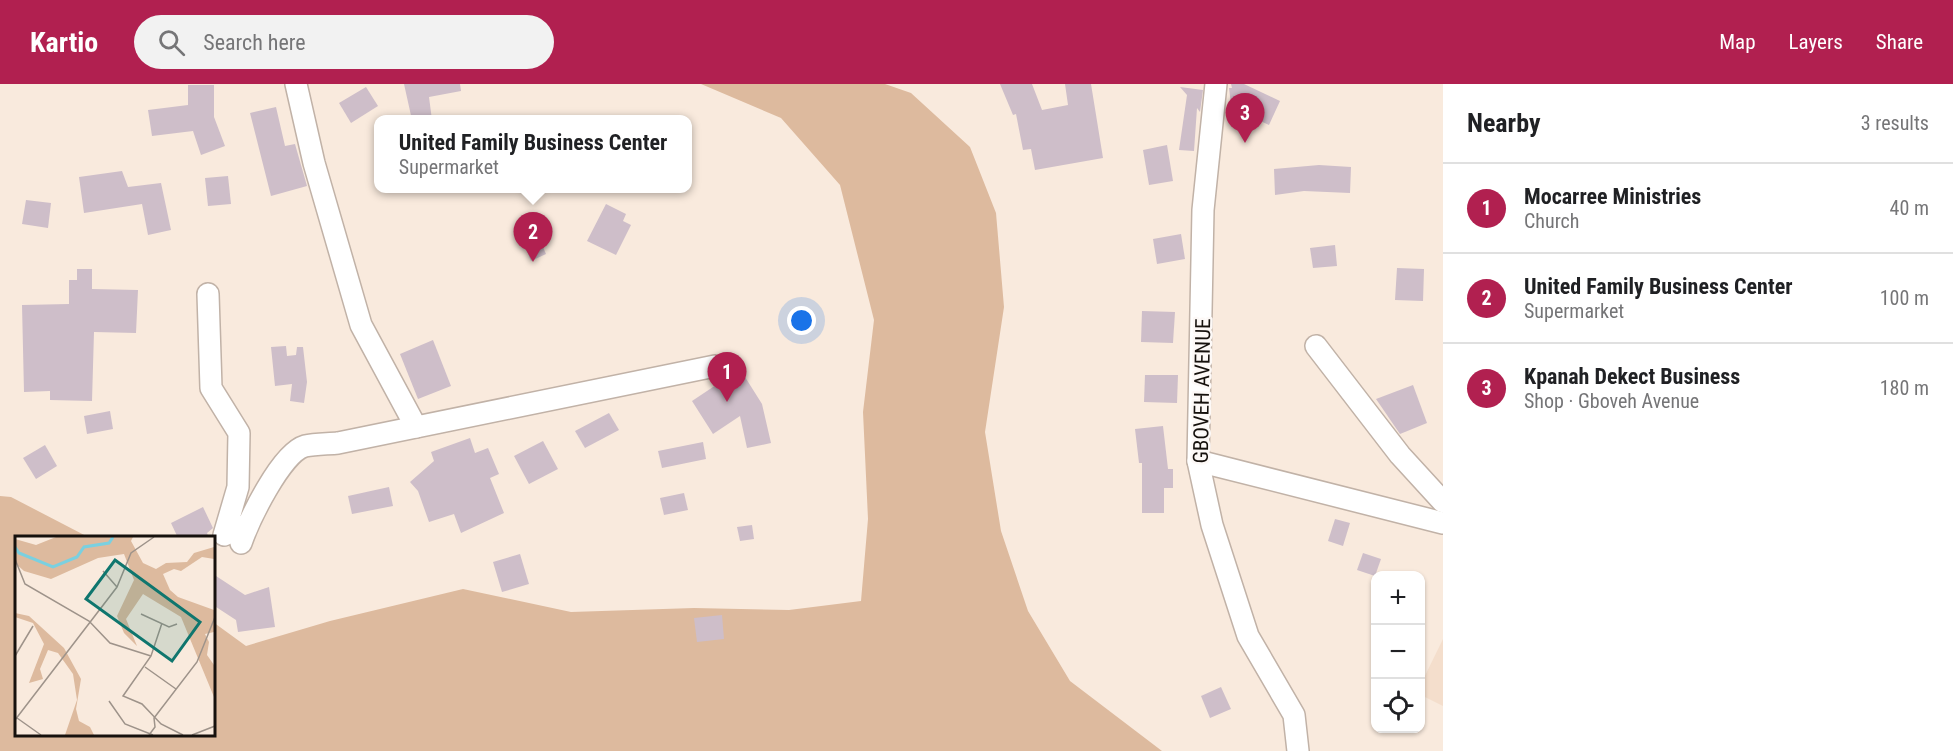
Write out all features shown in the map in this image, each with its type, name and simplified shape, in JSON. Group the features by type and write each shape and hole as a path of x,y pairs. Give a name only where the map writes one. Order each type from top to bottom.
{"street":[{"path":"296,84 314,163 362,325 416,427"},
{"name":"GBOVEH AVENUE","path":"1216,84 1203,210 1198,461 1212,525 1248,636 1294,715 1298,751"},
{"path":"208,294 211,388 239,433 238,486 224,535 244,534 277,473 303,447 338,443 715,366"},
{"path":"1316,346 1400,455 1443,502"},
{"path":"1198,461 1443,523"}],"shaded area":[{"path":"701,84 885,84 911,93 970,147 996,213 1004,307 985,432 1001,531 1028,611 1070,681 1162,751 0,751 0,496 11,497 86,536 15,536 15,736 214,736 214,623 246,646 330,621 463,589 571,612 694,608 789,610 861,601 868,519 863,412 874,320 840,185 781,118"},
{"path":"1443,639 1443,706 1425,697 1425,676"}],"building":[{"path":"404,84 460,84 461,91 429,97 431,115 411,115"},
{"path":"1000,84 1032,84 1042,110 1068,105 1065,84 1091,84 1103,158 1035,170 1031,149 1023,150 1016,114 1013,115"},
{"path":"1231,84 1244,84 1280,101 1269,125 1243,113 1248,103 1231,105 1229,88 1232,88"},
{"path":"188,85 214,85 214,117 225,146 201,155 193,131 152,136 148,110 188,105"},
{"path":"366,87 378,106 351,123 339,103"},
{"path":"1180,87 1203,90 1200,112 1197,108 1194,151 1179,150 1187,95"},
{"path":"276,107 285,146 295,144 307,186 271,196 250,113"},
{"path":"1167,145 1173,181 1149,185 1143,150"},
{"path":"1319,165 1351,167 1350,193 1304,191 1275,195 1274,169"},
{"path":"122,171 128,187 161,183 171,230 148,235 142,204 84,213 79,177"},
{"path":"228,176 231,204 208,206 205,178"},
{"path":"26,200 51,203 48,228 22,224"},
{"path":"606,204 626,214 623,221 631,225 616,255 587,241"},
{"path":"1181,234 1185,259 1157,264 1153,239"},
{"path":"540,240 546,254 531,261 525,246"},
{"path":"1335,245 1337,266 1313,268 1310,248"},
{"path":"1397,268 1424,269 1423,301 1395,300"},
{"path":"77,269 92,269 92,289 138,290 136,333 94,332 92,401 50,400 50,391 24,392 22,305 69,304 69,280 77,280"},
{"path":"1142,311 1175,312 1173,343 1141,342"},
{"path":"433,340 451,386 418,399 400,354"},
{"path":"286,346 287,356 296,355 297,347 303,347 307,382 304,403 290,401 292,384 275,386 271,347"},
{"path":"740,369 762,404 771,443 747,448 740,416 713,434 692,401"},
{"path":"1145,375 1178,375 1177,403 1144,402"},
{"path":"1413,385 1427,423 1400,434 1376,399"},
{"path":"110,411 113,429 87,434 84,416"},
{"path":"609,413 619,430 585,448 575,431"},
{"path":"1163,426 1168,469 1173,469 1173,488 1164,488 1164,513 1142,513 1142,463 1139,463 1135,429"},
{"path":"470,438 475,453 488,448 499,474 490,478 504,513 461,533 454,514 429,522 418,491 410,482 434,461 431,452"},
{"path":"543,441 558,469 529,484 514,456"},
{"path":"703,442 706,459 662,468 658,451"},
{"path":"45,445 57,466 36,479 23,458"},
{"path":"389,487 393,506 352,514 348,496"},
{"path":"684,493 688,510 664,515 660,498"},
{"path":"203,507 213,528 207,533 208,536 177,536 171,523"},
{"path":"1335,519 1350,523 1343,546 1328,541"},
{"path":"752,525 754,539 740,541 737,527"},
{"path":"1363,553 1381,559 1377,571 1371,571 1371,575 1357,570"},
{"path":"520,554 529,584 502,592 493,562"},
{"path":"214,575 245,595 269,587 275,627 238,632 236,620 214,606"},
{"path":"722,615 724,639 697,642 694,618"},
{"path":"1221,687 1231,709 1210,718 1201,696"}],"place":[{"name":"Kpanah Dekect Business","path":"1245,143"},
{"name":"United Family Business Center","path":"533,262"},
{"name":"Mocarree Ministries","path":"727,402"}]}
